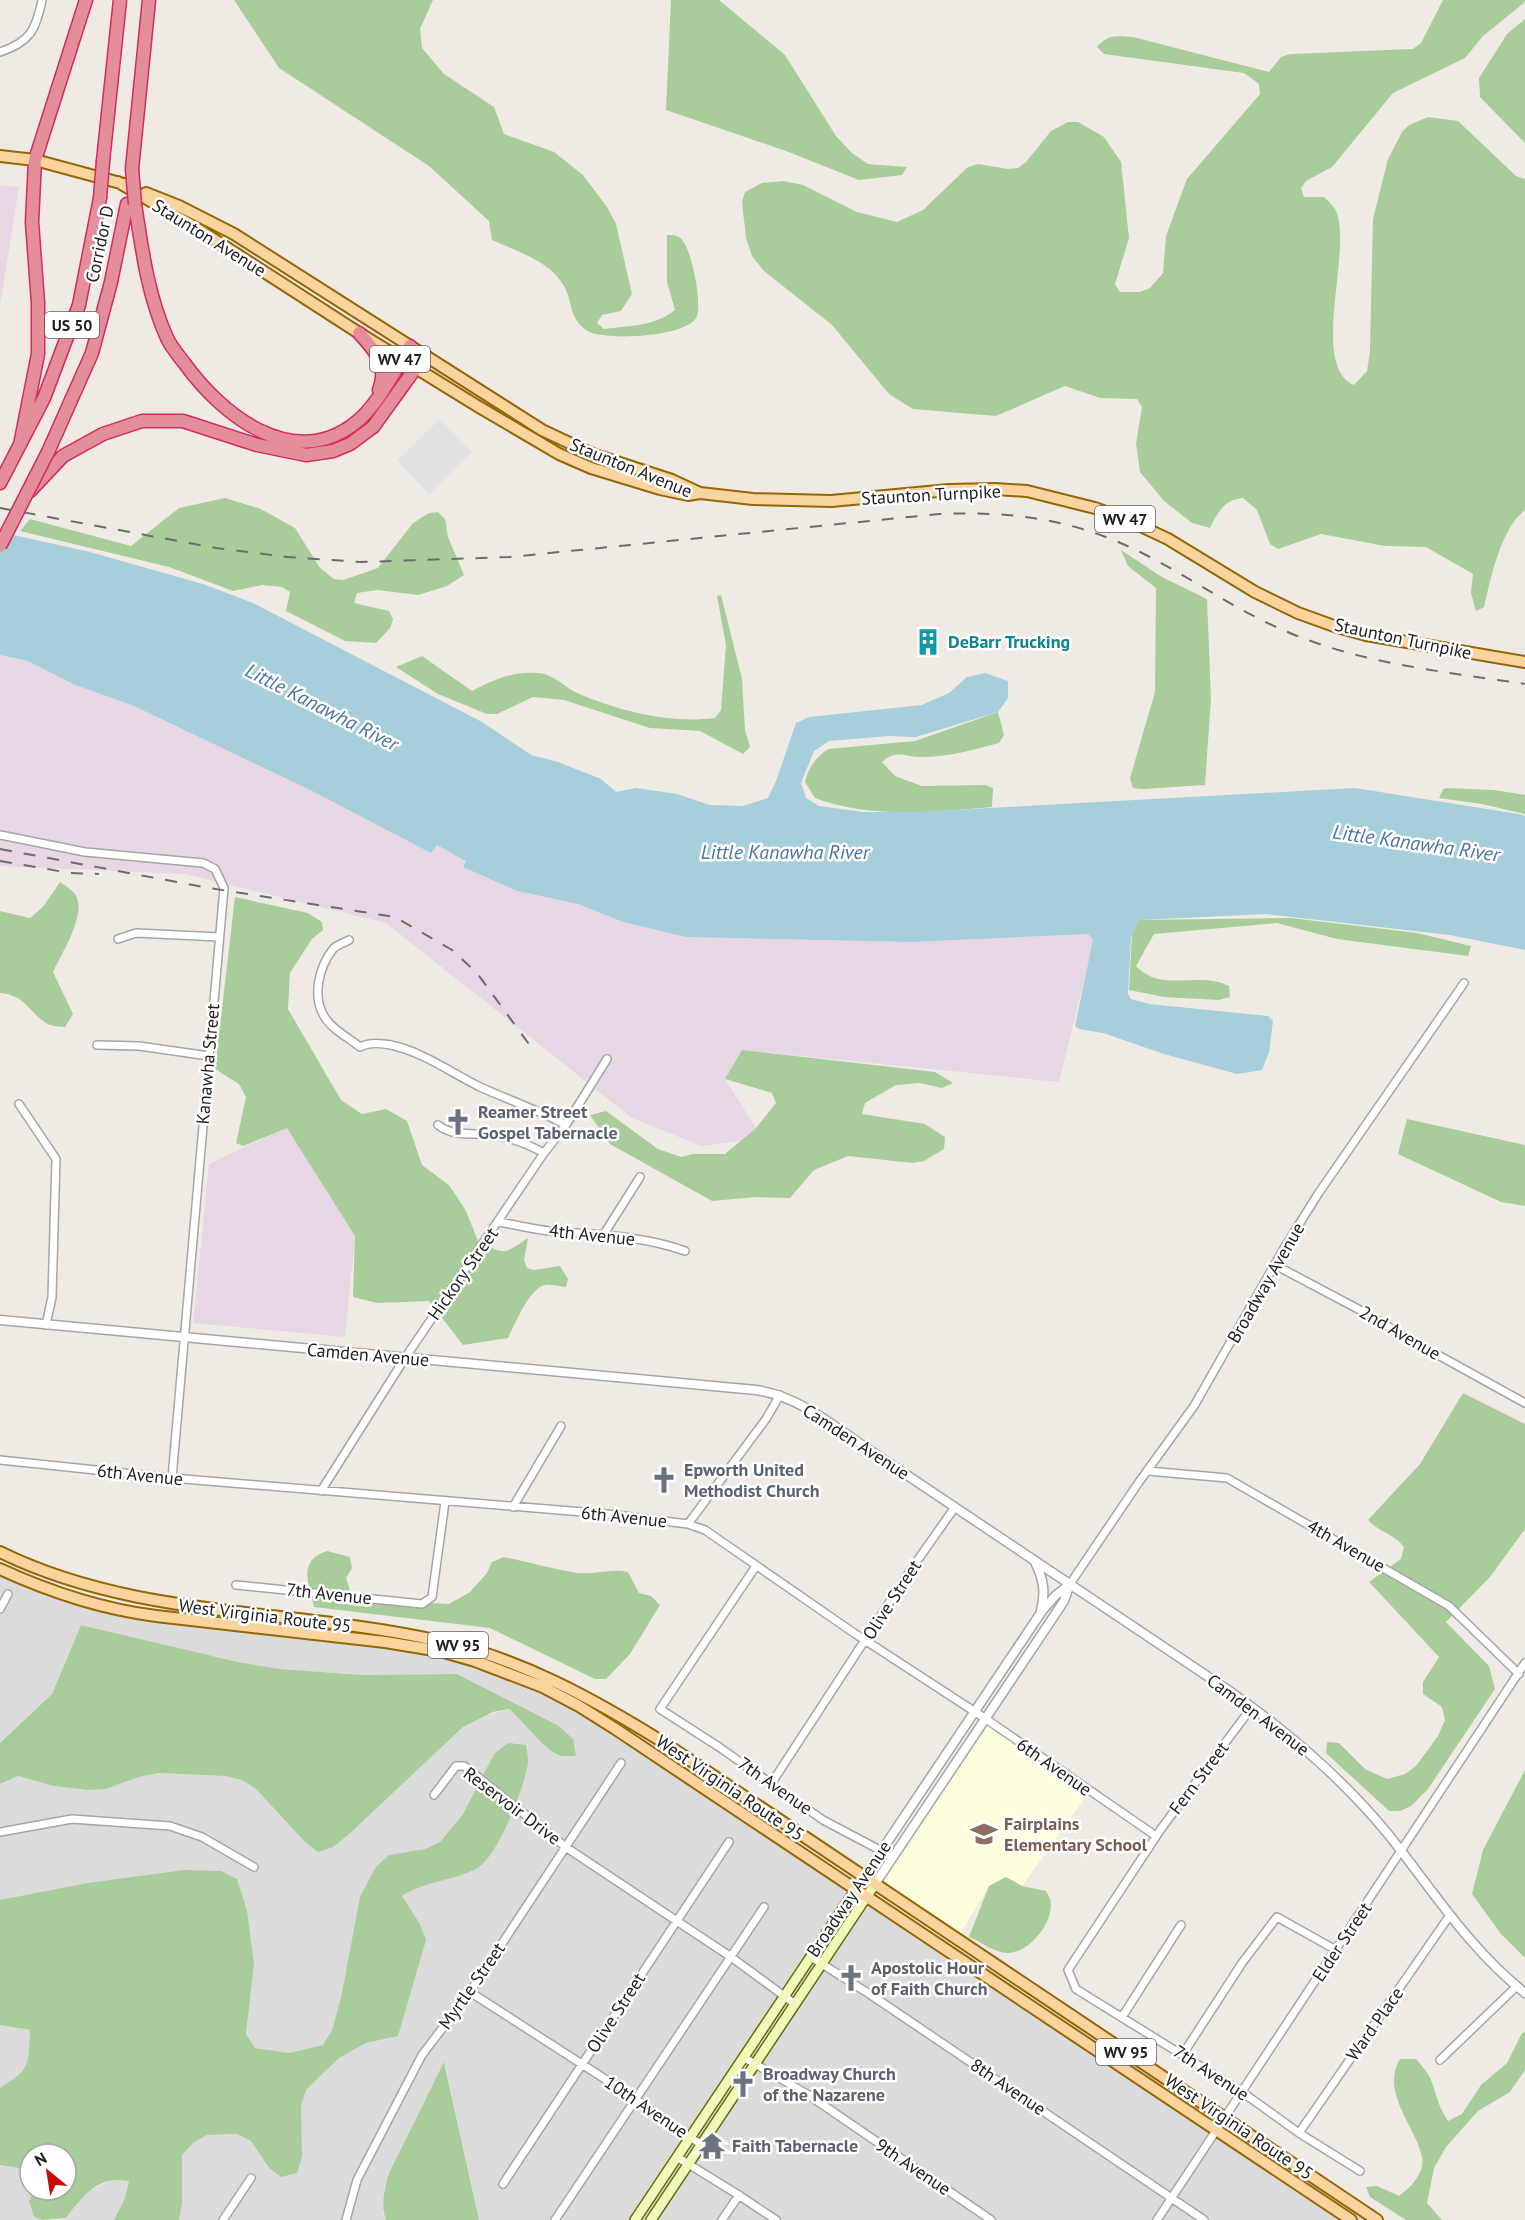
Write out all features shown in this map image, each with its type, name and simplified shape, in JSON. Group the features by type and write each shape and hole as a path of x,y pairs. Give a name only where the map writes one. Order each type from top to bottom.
{"highway":[{"path":"20,445 38,354 38,303 32,222 35,160 86,0"},
{"name":"Corridor D","path":"0,483 44,398 79,305 100,198 120,0"},
{"path":"149,0 132,168 131,204 153,301 168,340 193,376 221,407 247,426 278,438 318,441 342,431 363,416 410,346"},
{"name":"Corridor D","path":"0,546 48,452 92,353 131,204"},
{"path":"359,333 371,346 381,364 381,385 372,405"},
{"path":"27,494 63,456 103,434 142,421 183,422 273,449 306,455 333,451 350,444 373,427 425,355"}],"main road":[{"name":"Staunton Avenue","path":"0,156 35,160 118,182 179,206 234,234 542,430 595,455 672,480 700,493"},
{"name":"Staunton Avenue","path":"118,182 254,264 401,360 559,454 591,468 660,489 688,495 700,493"},
{"name":"Staunton Turnpike","path":"700,493 753,499 831,501 948,490 1027,491 1095,508 1132,522 1168,539 1255,592 1298,613 1334,626 1366,635 1525,662"},
{"name":"West Virginia Route 95","path":"0,1552 58,1577 115,1594 173,1604 413,1635 452,1644 511,1663 564,1686 641,1729 1377,2220"},
{"name":"West Virginia Route 95","path":"0,1569 68,1596 113,1609 176,1619 405,1645 456,1655 508,1673 560,1696 596,1717 856,1889 1351,2220"},
{"name":"Broadway Avenue","path":"635,2220 864,1877"},
{"name":"Broadway Avenue","path":"651,2220 875,1884"}],"street":[{"path":"0,52 15,46 30,34 38,20 42,0"},
{"name":"Kanawha Street","path":"0,835 84,852 203,864 215,869 224,888 172,1478"},
{"path":"118,939 136,933 219,937"},
{"path":"349,940 334,948 317,987 319,1004 325,1018 360,1047 370,1043 392,1045 416,1054 481,1087 566,1125"},
{"name":"Broadway Avenue","path":"875,1884 1064,1601 1070,1584 1202,1395 1275,1264 1338,1164 1464,983"},
{"path":"97,1045 139,1046 209,1056"},
{"name":"Hickory Street","path":"321,1491 405,1358 544,1153 566,1125 607,1059"},
{"path":"19,1104 56,1159 52,1297 46,1325"},
{"path":"438,1125 444,1130 462,1134 498,1135 544,1153"},
{"path":"604,1234 640,1177"},
{"name":"4th Avenue","path":"499,1222 548,1231 604,1234 672,1246 685,1251"},
{"name":"2nd Avenue","path":"1275,1264 1525,1403"},
{"name":"Camden Avenue","path":"0,1320 756,1390 780,1395 820,1417 1033,1559 1252,1707 1294,1739 1363,1806 1478,1950 1525,1993"},
{"path":"688,1524 766,1419 780,1395"},
{"path":"513,1507 561,1426"},
{"name":"6th Avenue","path":"0,1460 172,1478 607,1514 688,1524 705,1530 1156,1836"},
{"name":"4th Avenue","path":"1148,1470 1227,1478 1449,1606 1520,1674"},
{"name":"7th Avenue","path":"236,1585 422,1604 432,1597 445,1502"},
{"name":"Olive Street","path":"771,1784 910,1571 955,1507"},
{"path":"1033,1559 1045,1592 1039,1616"},
{"name":"7th Avenue","path":"756,1566 660,1709 823,1820 893,1857"},
{"name":"Broadway Avenue","path":"864,1877 1039,1616 1055,1596 1070,1584"},
{"path":"0,1610 8,1594"},
{"name":"Elder Street","path":"1157,2220 1520,1674 1525,1663"},
{"name":"Fern Street","path":"1068,1970 1156,1836 1252,1707"},
{"name":"Myrtle Street","path":"346,2220 357,2180 422,2055 470,1992 621,1764"},
{"name":"Reservoir Drive","path":"434,1795 456,1766 464,1766 567,1848"},
{"path":"0,1832 72,1819 170,1826 202,1837 254,1867"},
{"name":"Olive Street","path":"503,2184 729,1842"},
{"path":"567,1848 731,1957 795,2004"},
{"path":"555,2220 764,1907"},
{"name":"Ward Place","path":"1299,2133 1450,1915"},
{"path":"1184,2055 1242,1963 1277,1917 1336,1950"},
{"path":"1122,2017 1181,1925"},
{"name":"8th Avenue","path":"811,1957 1204,2220"},
{"name":"7th Avenue","path":"1068,1970 1076,1989 1242,2092 1299,2133 1360,2171"},
{"path":"1440,2060 1517,1986"},
{"name":"10th Avenue","path":"470,1992 636,2099 677,2131 702,2144"},
{"name":"9th Avenue","path":"743,2057 807,2094 991,2220"},
{"name":"10th Avenue","path":"677,2157 776,2220"},
{"path":"223,2220 251,2178"},
{"path":"722,2220 739,2195"}],"shaded area":[{"path":"0,185 19,187 0,306"},
{"path":"440,419 472,452 429,494 397,461"},
{"path":"0,655 28,661 73,684 134,706 312,791 431,853 437,845 467,861 463,867 517,891 578,904 623,922 686,937 911,942 1088,934 1094,940 1059,1082 742,1050 725,1079 756,1128 740,1141 701,1146 632,1118 386,923 185,874 0,866"},
{"path":"287,1127 355,1236 345,1337 193,1323 209,1164"},
{"path":"0,1570 84,1603 448,1654 468,1660 591,1713 1199,2118 1220,2123 1310,2177 1369,2220 479,2220 445,2064 389,2173 384,2192 383,2213 386,2220 179,2220 182,2204 182,2155 193,2143 207,2135 237,2134 251,2141 268,2168 302,2156 301,2106 306,2090 339,2058 366,2043 398,2036 420,1924 402,1896 415,1888 476,1869 494,1754 463,1814 440,1842 425,1849 389,1855 332,2030 324,2045 289,2053 255,2048 246,2034 254,1964 0,1900 0,1784 18,1776 53,1786 88,1790 106,1789 158,1773 225,1776 242,1780 256,1789 304,1841 333,1847 463,1727 478,1718 509,1709 523,1720 546,1747 573,1739 559,1726 457,1674 363,1675 280,1669 238,1662 81,1625 52,1694 0,1743"},
{"name":"Fairplains Elementary School","path":"987,1720 1090,1791 1022,1886 1006,1877 989,1886 958,1937 877,1883"},
{"path":"0,2025 30,2030 28,2064 16,2078 0,2088"},
{"path":"0,2165 18,2168 18,2202 29,2202 34,2217 42,2220 0,2220"},
{"path":"114,2179 130,2180 125,2198 114,2220 60,2220 66,2218 86,2192"}],"green space":[{"path":"234,0 433,0 420,29 422,48 444,74 494,107 504,134 554,152 583,175 607,207 616,224 632,294 621,311 602,315 597,323 604,329 641,324 659,319 675,310 667,282 667,235 681,239 690,256 697,289 697,316 691,323 679,329 663,333 609,336 586,330 576,320 567,292 558,277 541,263 492,240 489,221 429,166 279,68"},
{"path":"671,0 719,0 785,55 836,136 852,153 868,164 907,167 902,175 859,180 786,151 666,110"},
{"path":"1443,0 1525,0 1525,2 1483,36 1465,58 1393,93 1332,167 1306,181 1301,188 1304,197 1324,197 1336,211 1340,229 1340,252 1334,306 1335,355 1341,374 1354,385 1367,371 1370,352 1373,219 1388,159 1402,132 1409,125 1428,117 1458,121 1516,176 1525,179 1525,510 1509,529 1503,541 1484,607 1476,611 1471,593 1473,574 1426,547 1385,546 1321,534 1278,549 1270,544 1257,510 1243,498 1226,504 1210,528 1192,523 1164,501 1140,472 1136,443 1142,407 1137,399 1100,398 1065,386 996,416 913,409 889,394 832,325 764,271 752,256 746,238 742,202 745,192 762,183 783,181 803,185 857,212 897,222 923,210 968,167 978,164 1008,169 1018,168 1026,162 1051,131 1068,122 1078,122 1104,137 1121,162 1129,238 1115,284 1120,292 1140,292 1150,288 1163,273 1166,236 1187,179 1260,94 1259,84 1244,73 1104,54 1097,47 1101,43 1113,37 1133,37 1269,72 1281,57 1290,54 1413,49 1421,43"},
{"path":"1525,19 1525,143 1480,97 1479,78 1507,34"},
{"path":"225,498 261,509 295,528 320,568 334,579 343,580 378,568 413,523 429,513 438,512 445,519 448,537 464,575 447,586 418,595 377,590 357,593 354,603 389,611 393,619 390,628 376,643 345,641 286,611 290,592 282,587 262,585 233,591 169,567 20,531 30,519 131,546 179,508"},
{"path":"1121,550 1162,577 1207,599 1211,698 1205,785 1133,788 1130,778 1155,692 1156,588 1128,566"},
{"path":"721,595 742,679 745,730 750,747 743,754 700,731 650,728 564,700 533,697 497,714 487,714 438,694 396,667 422,656 472,691 511,675 543,674 577,693 627,710 680,719 715,718 721,710 726,645 717,596"},
{"path":"998,712 1004,735 999,743 941,756 896,755 882,762 895,776 922,786 985,785 993,788 992,807 903,812 858,809 815,798 805,782 813,763 828,749 915,741"},
{"path":"1443,789 1494,790 1525,795 1525,814 1482,804 1439,798"},
{"path":"60,882 76,895 78,902 77,919 53,972 73,1014 65,1027 50,1025 17,998 0,993 0,911 30,918 43,907"},
{"path":"235,897 308,913 322,922 323,930 312,939 290,973 288,1009 341,1100 362,1114 386,1109 407,1121 422,1165 449,1185 466,1211 478,1241 504,1251 528,1238 524,1260 527,1268 534,1270 560,1266 568,1279 566,1287 548,1285 537,1289 522,1309 508,1338 463,1345 429,1301 377,1303 353,1297 355,1236 287,1128 243,1146 236,1143 246,1097 239,1084 215,1069"},
{"path":"1291,918 1417,933 1471,946 1468,956 1337,939 1277,923 1154,934 1136,966 1157,979 1217,982 1229,986 1230,997 1219,1000 1164,997 1129,990 1132,934 1139,920"},
{"path":"742,1050 935,1072 953,1083 942,1088 920,1083 896,1085 865,1103 862,1114 925,1124 945,1137 944,1149 924,1161 913,1163 848,1156 814,1170 790,1198 756,1197 712,1201 610,1144 590,1115 606,1111 658,1149 681,1157 693,1154 725,1154 756,1128 776,1103 772,1093 725,1079"},
{"path":"1407,1119 1525,1145 1525,1206 1501,1202 1398,1154"},
{"path":"1463,1393 1525,1424 1525,1529 1490,1577 1446,1622 1489,1666 1495,1689 1428,1789 1411,1806 1400,1811 1389,1811 1326,1753 1327,1742 1339,1743 1365,1769 1387,1779 1405,1774 1416,1766 1438,1736 1445,1720 1442,1707 1423,1694 1423,1682 1439,1657 1369,1582 1401,1559 1404,1547 1368,1520 1420,1464"},
{"path":"327,1551 350,1557 352,1568 346,1578 353,1599 449,1604 470,1592 487,1573 492,1562 504,1557 577,1573 628,1572 639,1593 651,1596 660,1605 630,1654 606,1679 595,1679 490,1628 314,1607 308,1582 308,1567 312,1560"},
{"path":"81,1625 238,1662 280,1669 363,1675 457,1674 559,1726 573,1739 576,1756 556,1754 509,1709 493,1712 463,1727 348,1835 333,1847 318,1852 304,1841 256,1789 242,1780 225,1776 158,1773 106,1789 88,1790 53,1786 18,1776 0,1784 0,1743 52,1694"},
{"path":"508,1743 526,1745 528,1763 526,1774 509,1821 493,1851 476,1869 420,1887 402,1896 420,1924 426,1940 398,2036 366,2043 339,2058 306,2090 301,2106 302,2156 297,2173 281,2177 269,2168 251,2141 237,2134 207,2135 193,2143 182,2155 182,2204 179,2220 114,2220 125,2198 129,2181 118,2180 99,2184 92,2189 66,2218 42,2220 34,2217 29,2202 78,2202 78,2142 18,2142 18,2168 0,2165 0,2088 18,2075 26,2065 30,2030 0,2025 0,1900 88,1883 184,1870 221,1871 237,1879 247,1911 254,1964 246,2034 255,2048 289,2053 323,2045 332,2030 341,1998 360,1897 376,1867 389,1855 425,1849 440,1842 463,1814 494,1754"},
{"path":"1525,1770 1525,1958 1501,1934 1472,1894 1483,1850"},
{"path":"1006,1877 1022,1886 1046,1891 1051,1903 1048,1920 1038,1936 1024,1948 1003,1953 969,1937 989,1886"},
{"path":"1525,2032 1525,2070 1510,2092 1478,2111 1446,2147 1434,2168 1427,2203 1442,2220 1406,2220 1370,2197 1366,2187 1377,2186 1399,2196 1412,2184 1421,2169 1422,2157 1419,2145 1401,2109 1394,2084 1395,2072 1400,2059 1416,2059 1424,2069 1430,2077 1448,2121 1462,2114 1481,2085 1507,2063 1522,2033"},
{"path":"444,2062 479,2220 386,2220 383,2202 389,2173"}],"water":[{"name":"Little Kanawha River","path":"0,532 90,552 203,584 253,603 482,722 531,755 558,762 601,779 616,792 636,788 677,794 710,805 743,806 768,798 796,723 809,717 922,705 949,693 967,677 985,673 1008,681 1008,698 998,712 916,737 889,736 829,741 814,751 801,783 806,798 819,806 863,812 916,812 1355,788 1518,814 1525,816 1525,950 1450,935 1266,914 1139,920 1131,938 1128,994 1131,999 1149,1004 1268,1016 1273,1021 1269,1052 1262,1070 1237,1074 1075,1026 1093,940 1088,934 911,942 686,937 623,922 578,904 517,891 463,867 466,861 437,845 431,853 312,791 134,706 73,684 28,661 0,655"}],"railway":[{"path":"0,508 216,548 287,557 361,562 510,557 939,514 1018,516 1068,525 1117,541 1271,625 1318,644 1406,666 1525,684"},
{"path":"0,849 209,888 395,917 452,950 477,973 534,1051"},
{"path":"0,861 70,873 99,874"}],"place":[{"name":"DeBarr Trucking","path":"928,642"},
{"name":"Reamer Street Gospel Tabernacle","path":"458,1122"},
{"name":"Epworth United Methodist Church","path":"664,1480"},
{"name":"Fairplains Elementary School","path":"984,1834"},
{"name":"Apostolic Hour of Faith Church","path":"851,1978"},
{"name":"Broadway Church of the Nazarene","path":"743,2084"},
{"name":"Faith Tabernacle","path":"712,2146"}]}
